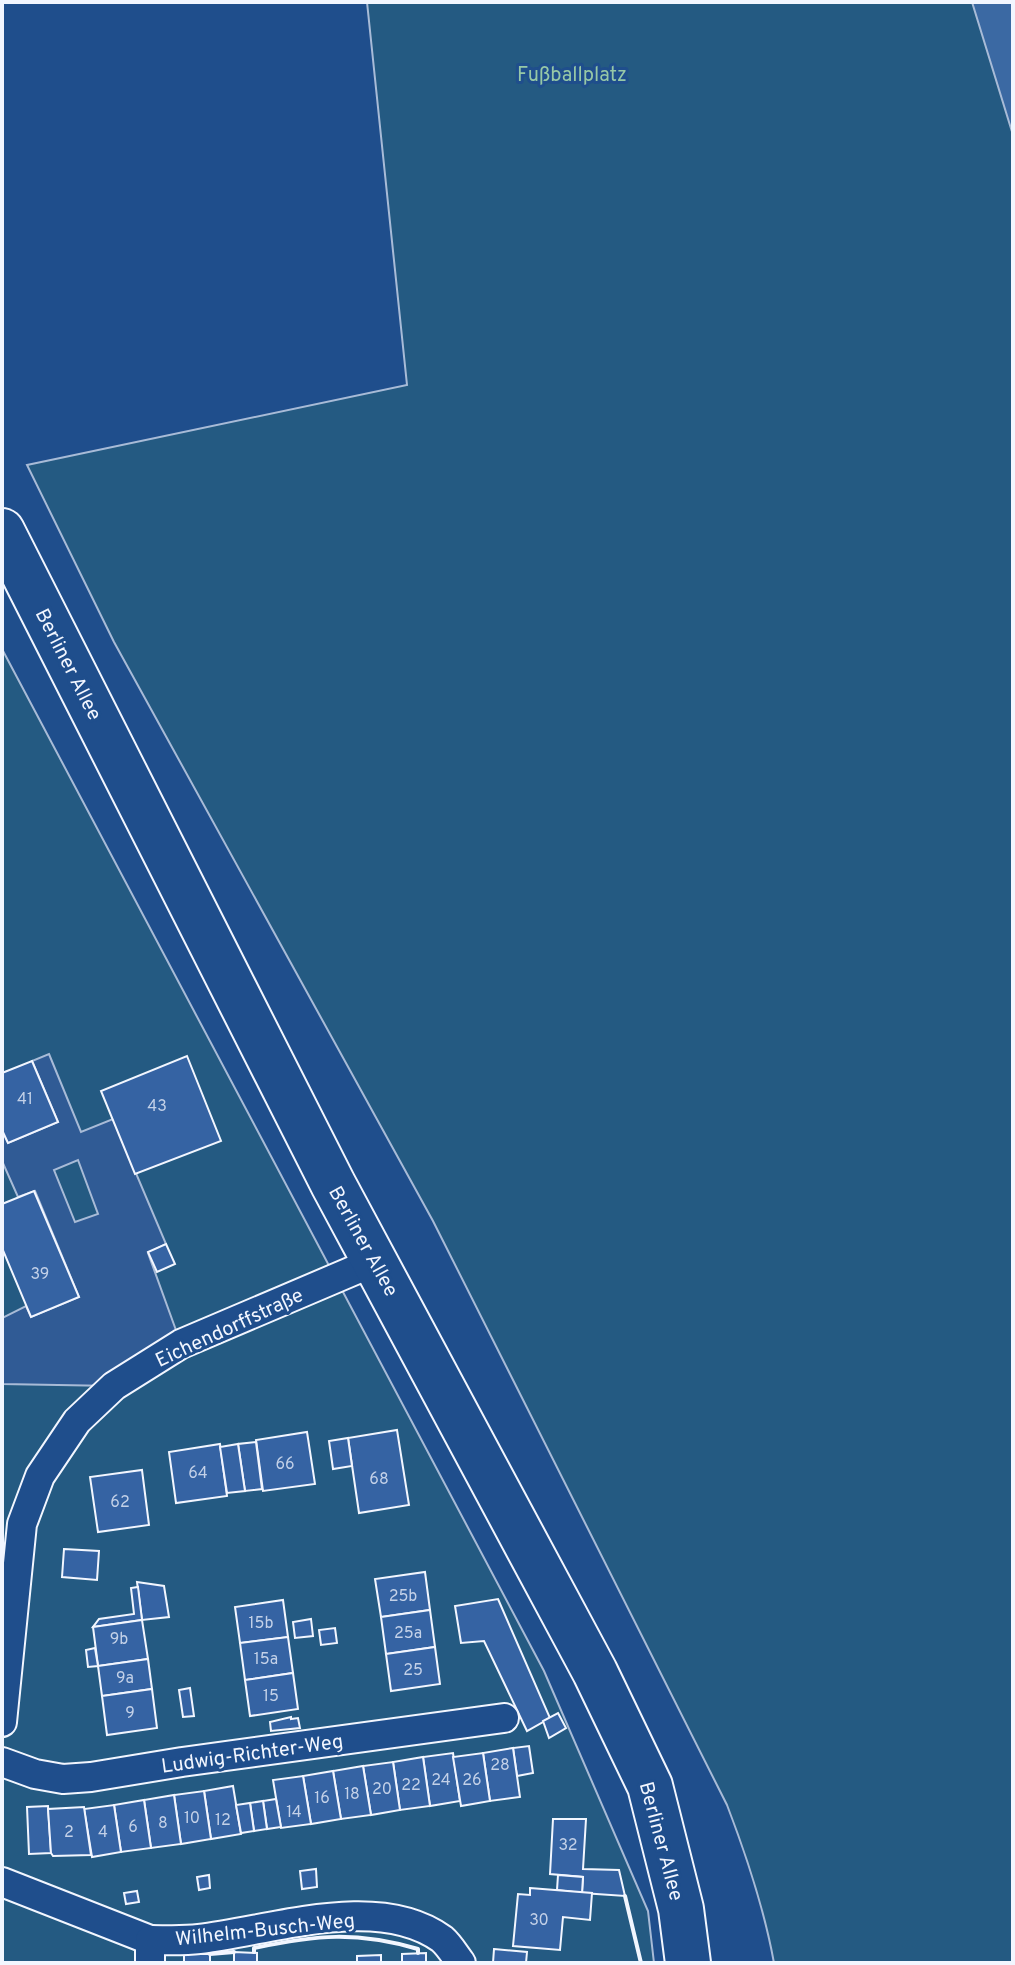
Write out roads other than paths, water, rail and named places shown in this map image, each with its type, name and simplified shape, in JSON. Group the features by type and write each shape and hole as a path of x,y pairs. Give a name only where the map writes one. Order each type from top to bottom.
{"main road":[{"name":"Berliner Allee","path":"2,531 333,1184 595,1672 650,1786 681,1909 688,1963"}],"street":[{"name":"Eichendorffstraße","path":"2,1722 22,1524 40,1476 77,1421 114,1386 181,1344 376,1261"},
{"name":"Ludwig-Richter-Weg","path":"2,1762 35,1774 63,1779 91,1777 504,1718"},
{"name":"Wilhelm-Busch-Weg","path":"2,1882 150,1952 199,1939 320,1918 356,1917 416,1925 444,1940 461,1963"}],"park label":[{"name":"Fußballplatz","path":"572,74"}]}
